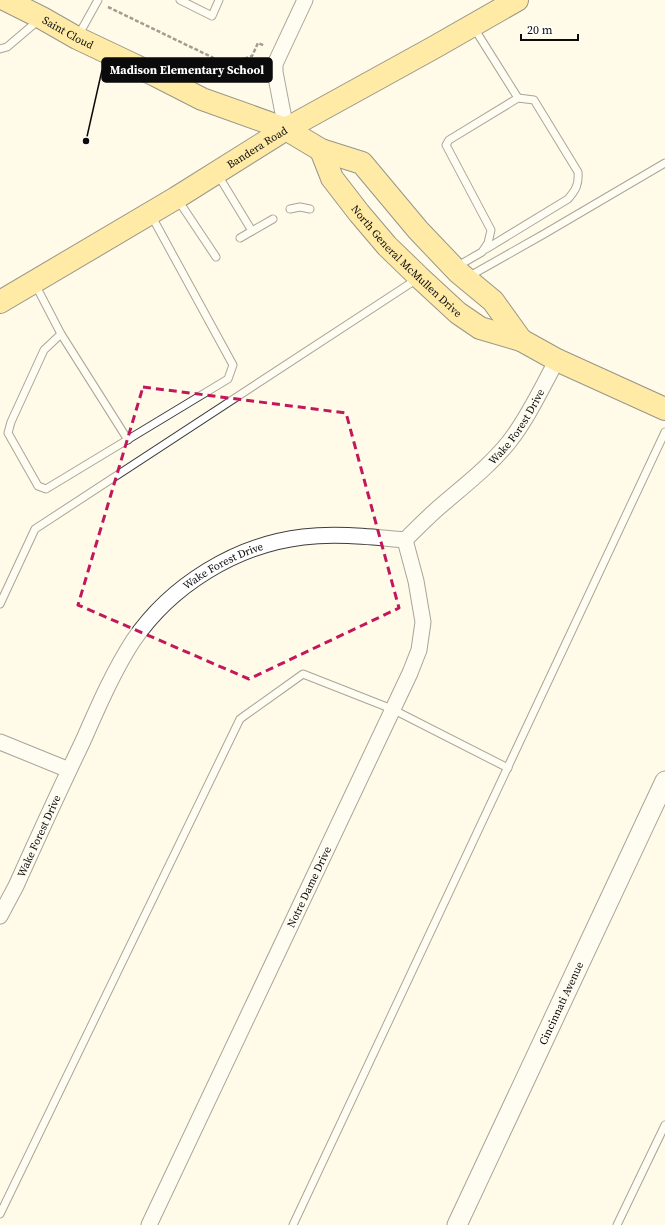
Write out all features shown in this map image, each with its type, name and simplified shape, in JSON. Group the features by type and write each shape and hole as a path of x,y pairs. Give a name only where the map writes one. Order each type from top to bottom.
{"main road":[{"name":"Saint Cloud","path":"6,0 77,38 202,99 286,129"},
{"name":"Bandera Road","path":"0,302 176,198 286,129 517,0"},
{"name":"North General McMullen Drive","path":"286,129 321,150 362,163 418,230 460,273 493,301 521,340"},
{"name":"North General McMullen Drive","path":"321,150 332,178 387,246 458,313 480,328 521,340 557,360 665,409"}],"street":[{"path":"286,129 275,72 275,64 305,0"},
{"name":"Wake Forest Drive","path":"0,916 113,677 133,641 166,602 206,571 253,549 277,542 302,537 328,535 405,540 436,510 496,457 510,441 522,423 557,360"},
{"name":"Notre Dame Drive","path":"149,1225 419,650 423,622 416,581 405,540"},
{"path":"0,742 69,770"},
{"name":"Cincinnati Avenue","path":"457,1225 665,781"}],"lane":[{"path":"180,0 212,16 219,0"},
{"path":"77,38 97,1"},
{"path":"0,49 7,47 42,18"},
{"path":"472,26 518,98"},
{"path":"460,273 482,252 568,199 575,192 578,182 578,172 534,100 518,98 448,140 446,145 490,230 488,243 482,252"},
{"path":"460,273 665,163"},
{"path":"217,173 252,231"},
{"path":"176,198 216,257"},
{"path":"290,210 300,207 310,209"},
{"path":"61,334 44,350 11,422 8,433 38,486 46,489 228,380 233,365 150,213"},
{"path":"240,238 273,219"},
{"path":"0,604 35,529 419,277"},
{"path":"34,282 61,334 128,440"},
{"path":"293,1225 665,432"},
{"path":"0,1214 240,719 303,674 392,709 508,768"},
{"path":"618,1225 665,1125"}],"path":[{"path":"97,1 224,63 233,63 252,56 258,43 265,46 268,39"},
{"path":"233,63 236,82"}],"highlighted area":[{"path":"143,387 346,413 399,608 249,679 78,605"}],"place":[{"name":"Madison Elementary School","path":"86,141"}]}
